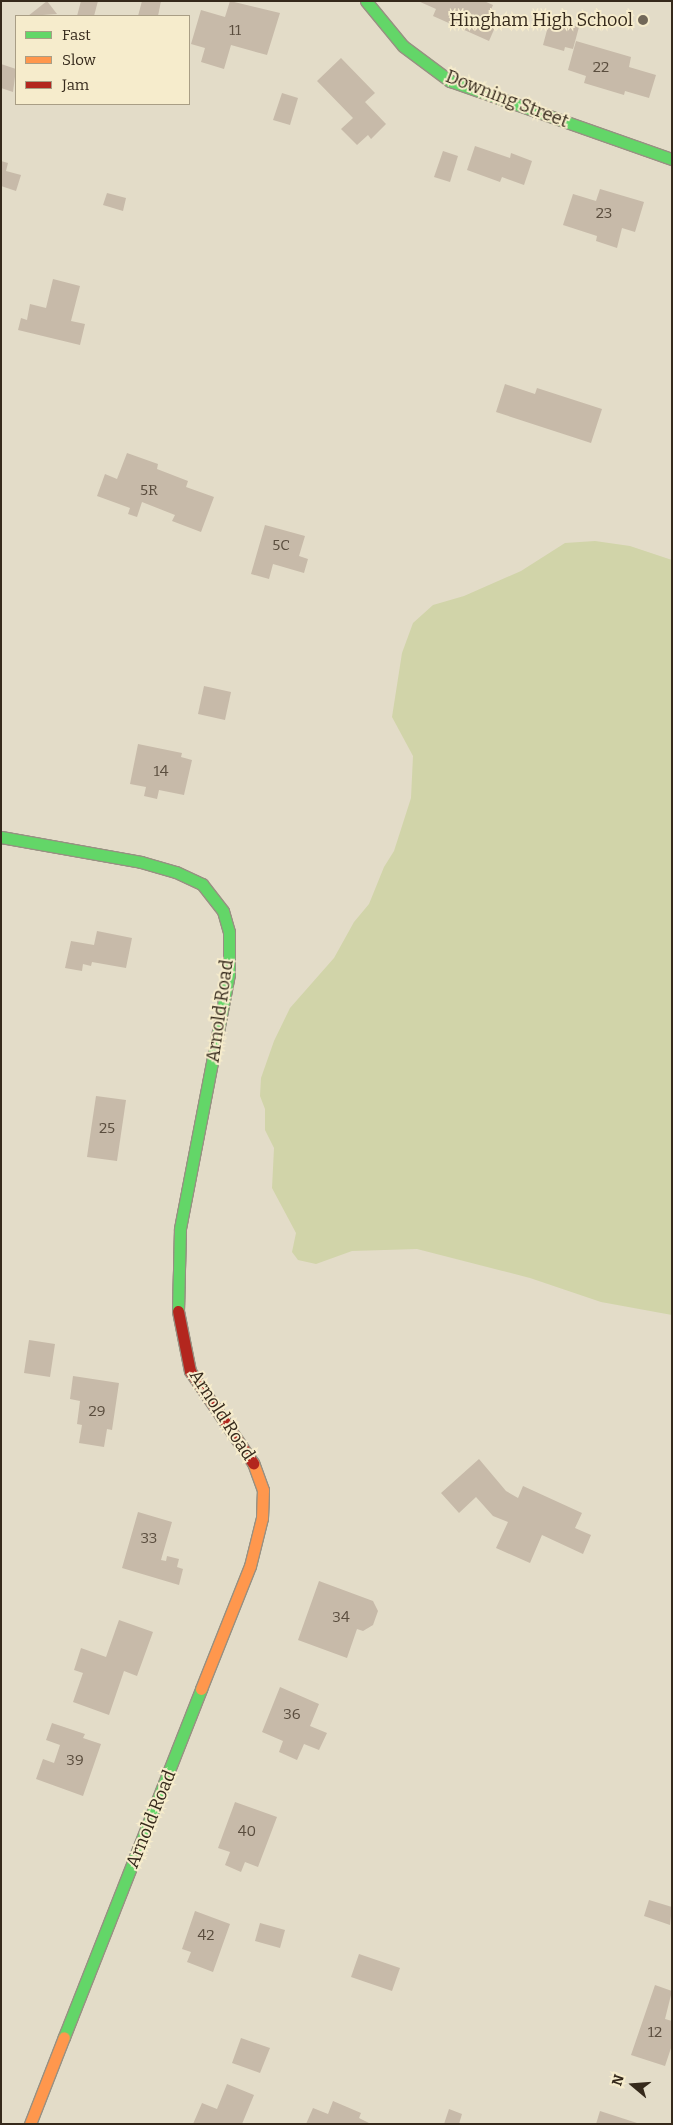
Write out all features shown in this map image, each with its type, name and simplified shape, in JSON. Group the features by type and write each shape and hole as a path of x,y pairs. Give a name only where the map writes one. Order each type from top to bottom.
{"street":[{"name":"Downing Street","path":"366,1 403,46 450,81 672,159"},
{"name":"Arnold Road","path":"1,837 141,862 176,872 202,884 223,910 229,932 229,974 180,1229 176,1302 190,1371 256,1467 263,1490 262,1518 247,1575 30,2124"}],"green space":[{"path":"595,541 630,546 672,560 672,1315 601,1302 530,1278 417,1249 352,1251 316,1264 298,1260 292,1252 296,1233 272,1188 274,1148 265,1130 265,1109 260,1096 261,1078 274,1041 290,1008 334,958 354,922 369,904 384,867 394,851 411,798 413,756 392,717 402,653 413,623 433,605 464,596 521,571 565,543"}],"building":[{"path":"47,1 57,14 42,15 29,15"},
{"path":"81,1 98,1 94,15 77,15"},
{"path":"142,1 161,1 158,15 138,15"},
{"path":"230,1 280,13 267,55 231,45 224,69 201,62 205,48 191,44 201,10 225,17"},
{"path":"418,1 484,1 493,5 486,21 496,25 489,41 433,16 436,9"},
{"path":"550,19 579,27 573,49 565,47 564,51 543,45"},
{"path":"576,41 631,57 629,67 656,75 649,98 625,91 624,95 584,83 586,76 568,70"},
{"path":"341,58 375,93 365,102 386,124 371,139 368,135 357,145 341,129 353,118 317,81"},
{"path":"1,64 15,69 15,77 13,92 1,88"},
{"path":"282,93 298,98 290,125 273,120"},
{"path":"475,146 510,158 511,153 532,161 524,185 502,177 500,182 467,170"},
{"path":"443,151 458,156 450,182 434,177"},
{"path":"1,161 8,163 6,171 21,175 16,191 1,186"},
{"path":"600,189 644,202 635,232 622,228 617,248 596,241 597,236 563,225 573,194 596,201"},
{"path":"107,193 126,198 123,211 103,205"},
{"path":"53,279 80,286 71,321 85,324 80,345 18,330 21,318 27,320 30,304 46,308"},
{"path":"505,384 535,394 537,388 602,409 591,443 496,412"},
{"path":"127,453 158,464 157,469 188,481 186,487 214,497 201,532 172,521 175,515 142,502 137,517 128,514 130,508 97,496 105,474 117,479"},
{"path":"265,525 305,536 299,556 308,559 304,573 273,564 269,579 251,574"},
{"path":"204,686 231,692 225,720 198,714"},
{"path":"138,744 182,753 181,757 192,760 184,795 159,790 157,799 144,796 146,787 130,784"},
{"path":"97,931 132,938 126,968 92,962 91,966 83,964 82,971 65,968 71,941 94,945"},
{"path":"96,1096 126,1100 117,1161 87,1157"},
{"path":"29,1340 55,1344 50,1377 24,1373"},
{"path":"73,1376 119,1383 112,1430 107,1429 104,1447 79,1443 82,1425 77,1424 80,1401 70,1399"},
{"path":"479,1459 506,1491 518,1498 523,1486 582,1513 575,1528 591,1535 583,1554 542,1535 530,1563 496,1548 508,1522 493,1516 476,1497 459,1513 441,1493"},
{"path":"138,1512 172,1522 161,1560 166,1561 167,1556 179,1559 177,1567 183,1569 179,1585 122,1568"},
{"path":"319,1581 373,1601 378,1611 373,1625 363,1631 357,1629 347,1658 298,1640"},
{"path":"119,1620 153,1632 137,1676 124,1671 109,1715 73,1702 83,1673 74,1670 81,1648 106,1657"},
{"path":"280,1687 319,1704 310,1726 327,1733 319,1750 304,1744 297,1760 279,1752 283,1741 262,1732"},
{"path":"52,1723 85,1734 83,1738 101,1744 83,1796 36,1779 43,1759 54,1763 60,1745 46,1740"},
{"path":"235,1802 277,1817 258,1867 245,1862 241,1872 225,1865 230,1852 218,1848"},
{"path":"649,1900 672,1907 670,1925 644,1916"},
{"path":"195,1911 230,1924 213,1972 187,1962 191,1952 182,1949"},
{"path":"260,1923 285,1930 280,1948 255,1941"},
{"path":"359,1954 400,1968 392,1991 351,1977"},
{"path":"655,1985 672,1991 665,2019 672,2021 672,2045 665,2066 631,2055"},
{"path":"241,2038 270,2048 260,2073 232,2063"},
{"path":"227,2084 254,2095 242,2124 193,2124 202,2103 217,2109"},
{"path":"333,2101 361,2113 359,2118 371,2124 306,2124 313,2108 328,2114"},
{"path":"449,2109 462,2114 459,2124 444,2124"},
{"path":"600,2111 637,2123 637,2124 596,2124"}],"traffic: fast":[{"path":"366,1 403,46 450,81 672,159"},
{"path":"1,837 141,862 176,872 202,884 223,911 229,932 229,974 180,1229 178,1311"},
{"path":"64,2037 201,1689"}],"traffic: slow":[{"path":"201,1689 250,1566 262,1518 263,1490 253,1463"},
{"path":"30,2124 64,2037"}],"traffic: jam":[{"path":"178,1311 190,1371 253,1463"}],"place":[{"name":"Hingham High School","path":"643,20"}]}
